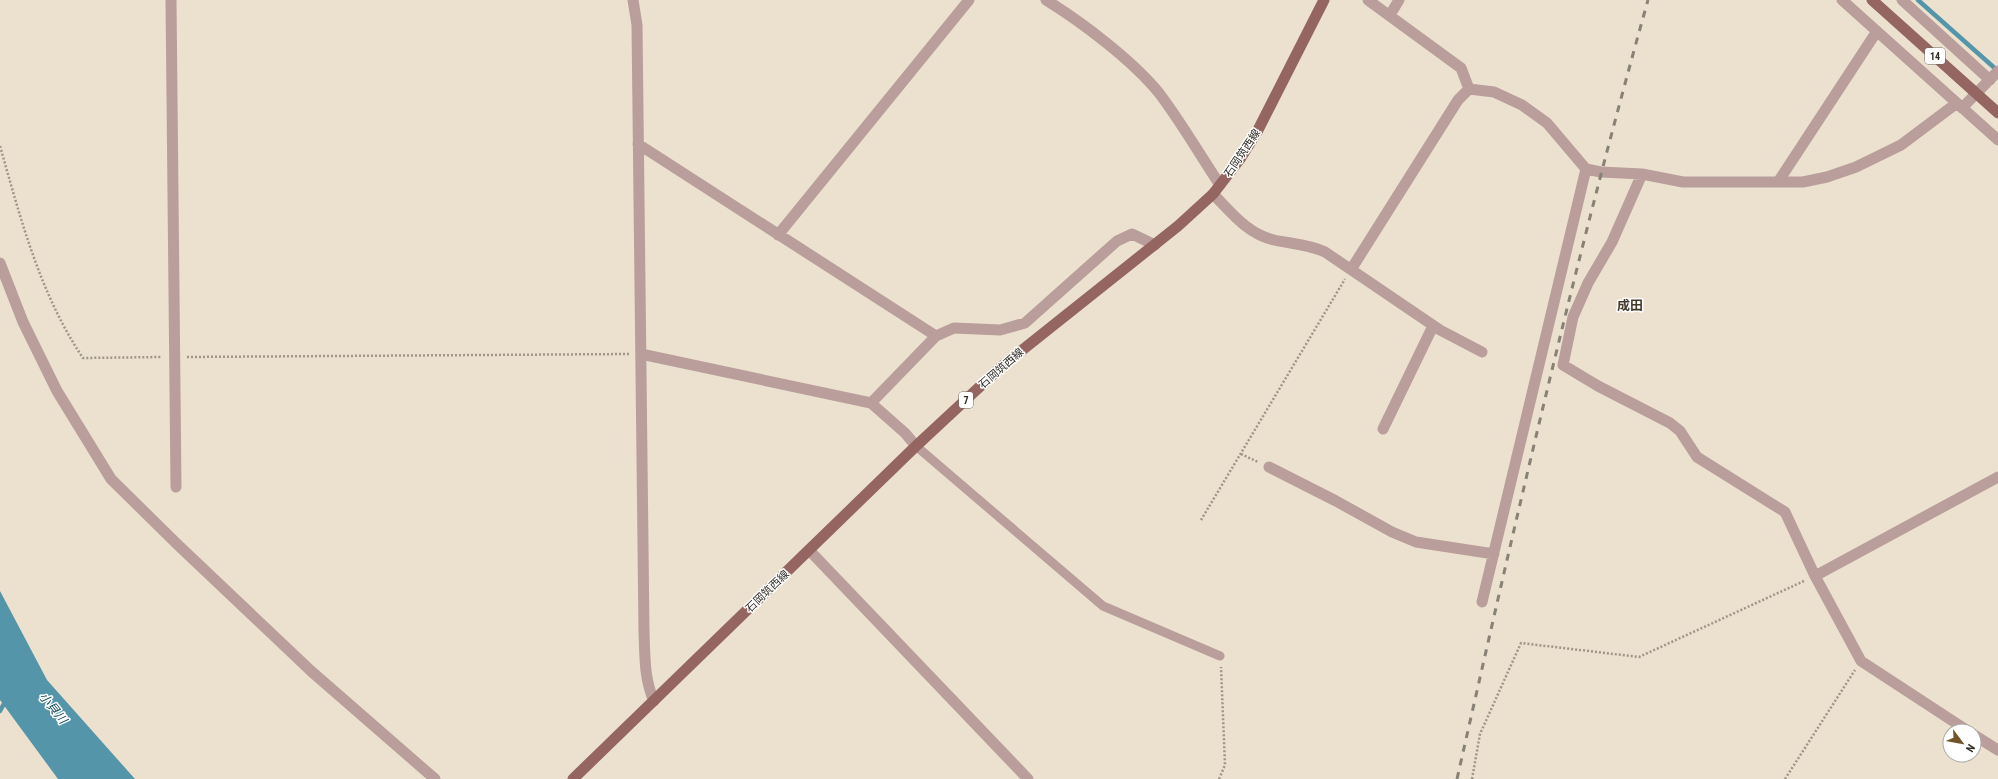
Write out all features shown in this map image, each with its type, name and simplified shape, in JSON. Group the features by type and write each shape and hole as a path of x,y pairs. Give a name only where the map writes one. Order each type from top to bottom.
{"main road":[{"name":"石岡筑西線","path":"573,779 916,446 1000,367 1155,245 1216,189 1240,159 1258,130 1324,0"},
{"name":"14","path":"1872,0 1998,113"}],"street":[{"path":"171,0 176,487"},
{"path":"633,0 637,25 644,632 648,690 654,701"},
{"path":"778,235 969,0"},
{"path":"1046,0 1070,14 1134,67 1159,93 1216,189 1249,230 1274,240 1311,245 1352,268 1433,326 1482,352"},
{"path":"1368,0 1461,68 1469,89"},
{"path":"1390,15 1399,0"},
{"path":"1842,0 1998,140"},
{"path":"1469,89 1494,92 1522,105 1547,123 1586,169 1601,172 1642,174 1683,182 1803,182 1827,177 1856,167 1901,145 1977,94 1994,76 1902,0"},
{"path":"1778,182 1876,31"},
{"path":"1352,268 1458,100 1469,89"},
{"path":"638,144 936,336"},
{"path":"1482,602 1586,169"},
{"path":"1642,174 1612,242 1588,283 1573,317 1563,365 1598,386 1670,423 1680,431 1697,457 1785,512 1815,576 1861,661 1956,723"},
{"path":"871,403 936,336 954,328 1000,330 1025,323 1117,241 1132,234 1155,245"},
{"path":"0,263 23,322 57,391 111,479 311,671 435,779"},
{"path":"1383,429 1433,326"},
{"path":"640,354 871,403 905,433 916,446"},
{"path":"1269,467 1336,501 1392,532 1416,542 1494,554"},
{"path":"1815,576 1998,477"},
{"path":"809,550 1028,779"},
{"path":"1982,740 1998,750"}],"lane":[{"path":"916,446 1103,606 1220,656"}],"path":[{"path":"0,146 32,257 48,294 69,336 83,358 640,354"},
{"path":"1202,520 1352,268"},
{"path":"1241,454 1269,467"},
{"path":"1472,779 1480,734 1521,643 1638,657 1815,576"},
{"path":"1219,779 1225,765 1220,656"},
{"path":"1785,779 1861,661"}],"water":[{"name":"小貝川","path":"0,591 47,680 135,779 58,779 0,700"}],"waterway":[{"path":"1918,0 1998,71"},
{"path":"0,711 6,700"}],"railway":[{"path":"1457,779 1524,486 1571,291 1648,0"}],"district":[{"name":"成田","path":"1630,305"}]}
